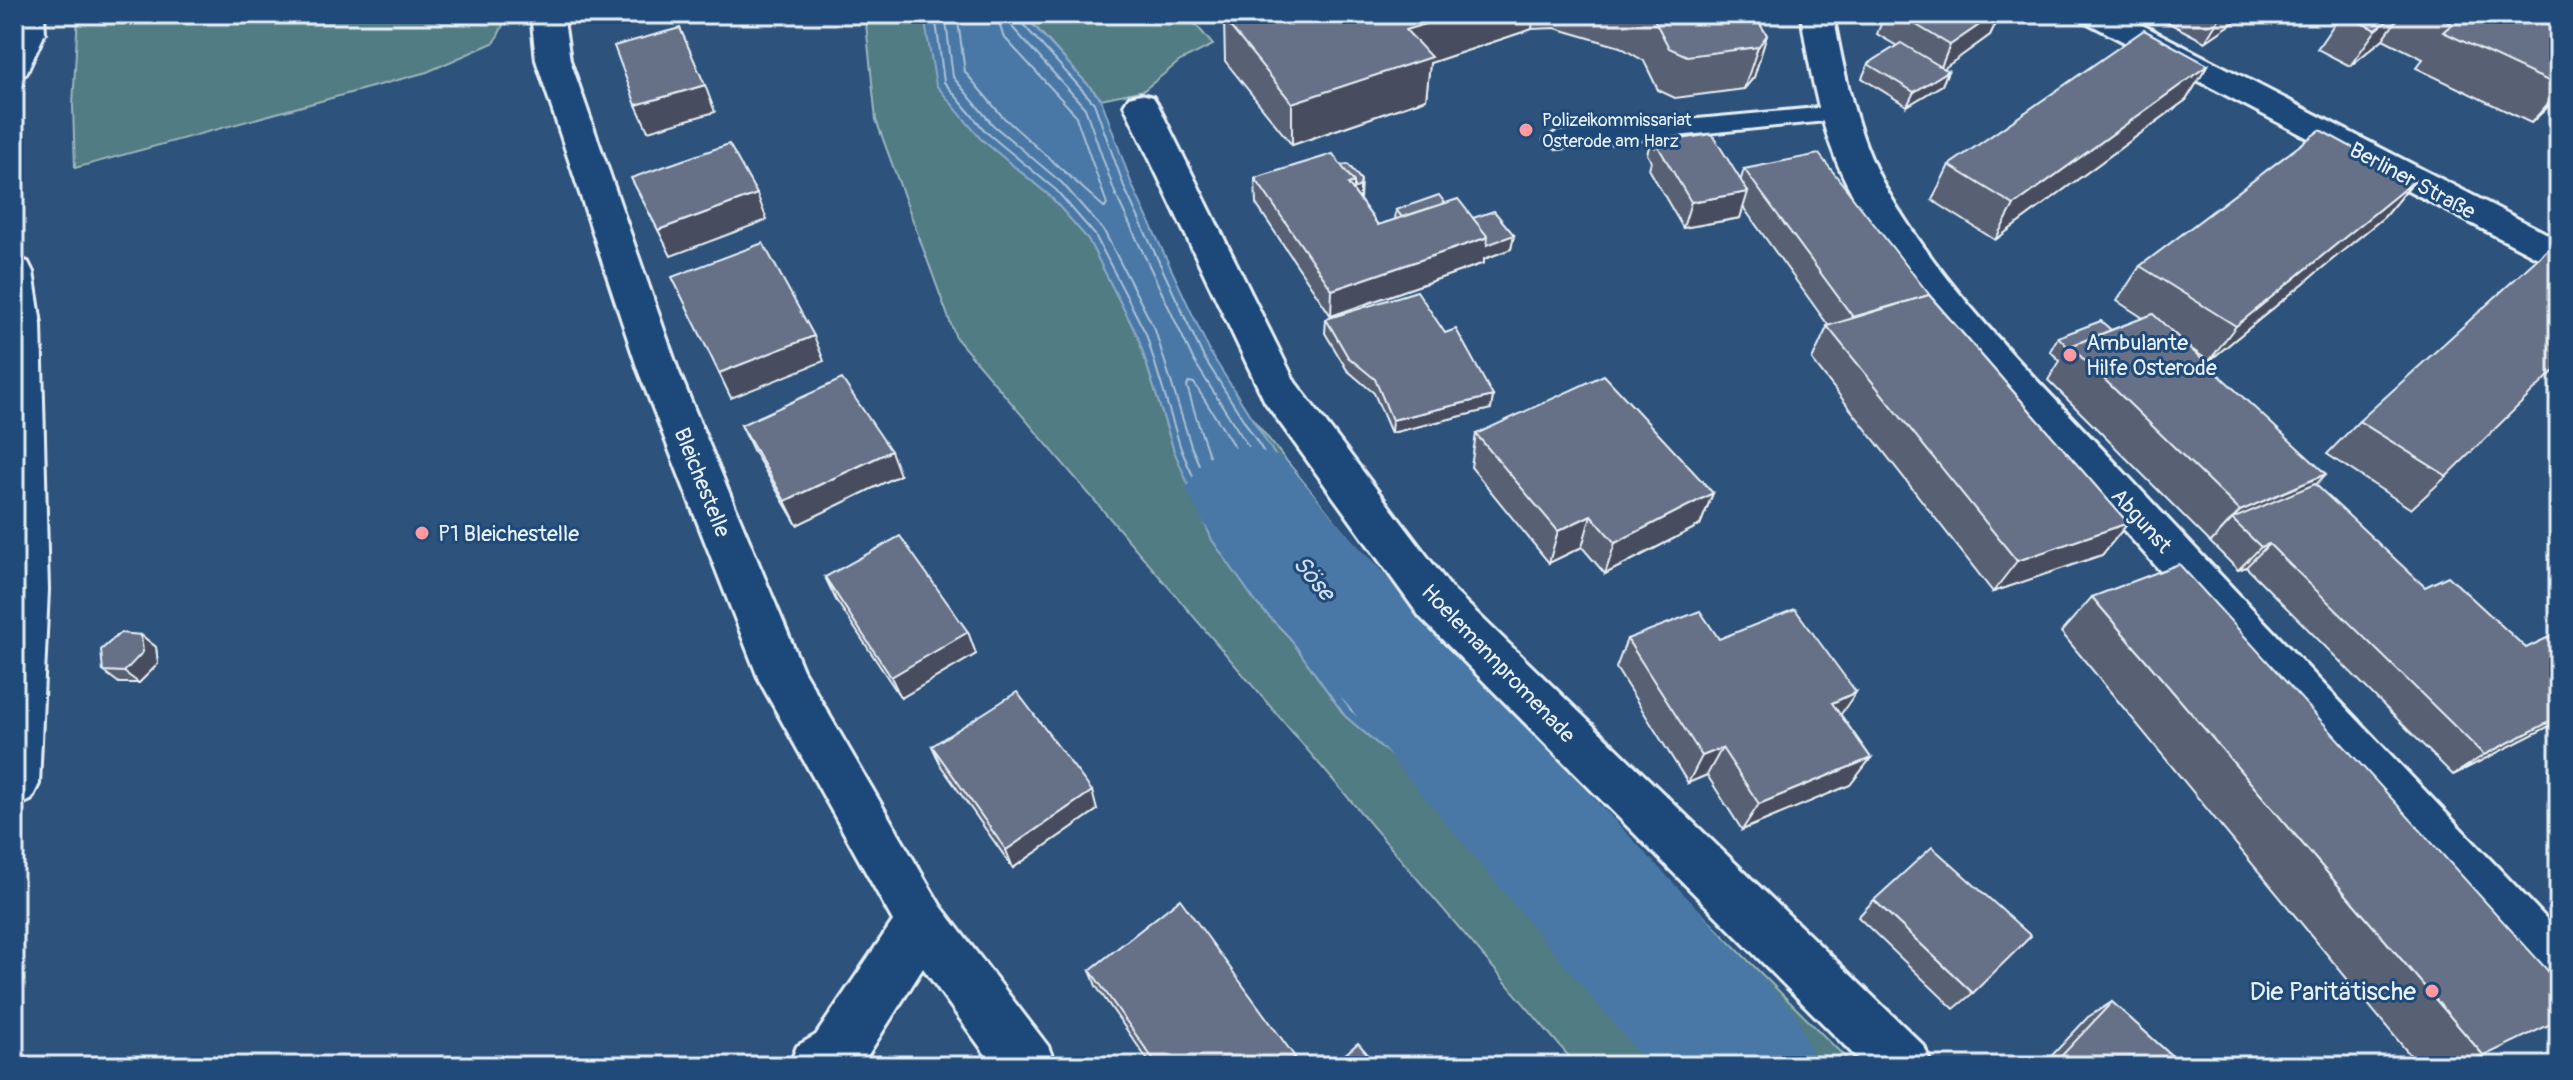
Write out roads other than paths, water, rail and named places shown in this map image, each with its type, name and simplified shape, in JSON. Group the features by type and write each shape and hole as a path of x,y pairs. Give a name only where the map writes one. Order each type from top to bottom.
{"street":[{"path":"14,67 28,33 28,14"},
{"name":"Bleichestelle","path":"547,14 553,60 658,370 783,680 922,923 1028,1066"},
{"name":"Abgunst","path":"1817,14 1838,114 1855,164 1868,189 1952,307 2137,515 2559,971"},
{"name":"Berliner Straße","path":"2096,14 2559,256"},
{"name":"Hoelemannpromenade","path":"1141,105 1279,391 1436,603 1904,1066"},
{"path":"14,272 21,324 14,777"},
{"path":"817,1066 836,1055 922,923"}],"lane":[{"path":"1557,140 1838,114"}],"water":[{"path":"928,14 1023,14 1101,99 1132,185 1210,352 1338,555 1339,589 1347,619 1483,768 1514,819 1581,874 1667,957 1727,1028 1768,1066 1701,1066 1488,838 1345,716 1289,637 1257,604 1212,540 1174,451 1138,337 1088,239 1050,196 980,138 936,85 925,23"}],"waterway":[{"name":"Söse","path":"1243,490 1306,570 1744,1066"}],"place":[{"name":"Polizeikommissariat Osterode am Harz","path":"1526,130"},
{"name":"Ambulante Hilfe Osterode","path":"2070,355"},
{"name":"P1 Bleichestelle","path":"422,533"},
{"name":"Die Paritätische","path":"2432,991"}]}
